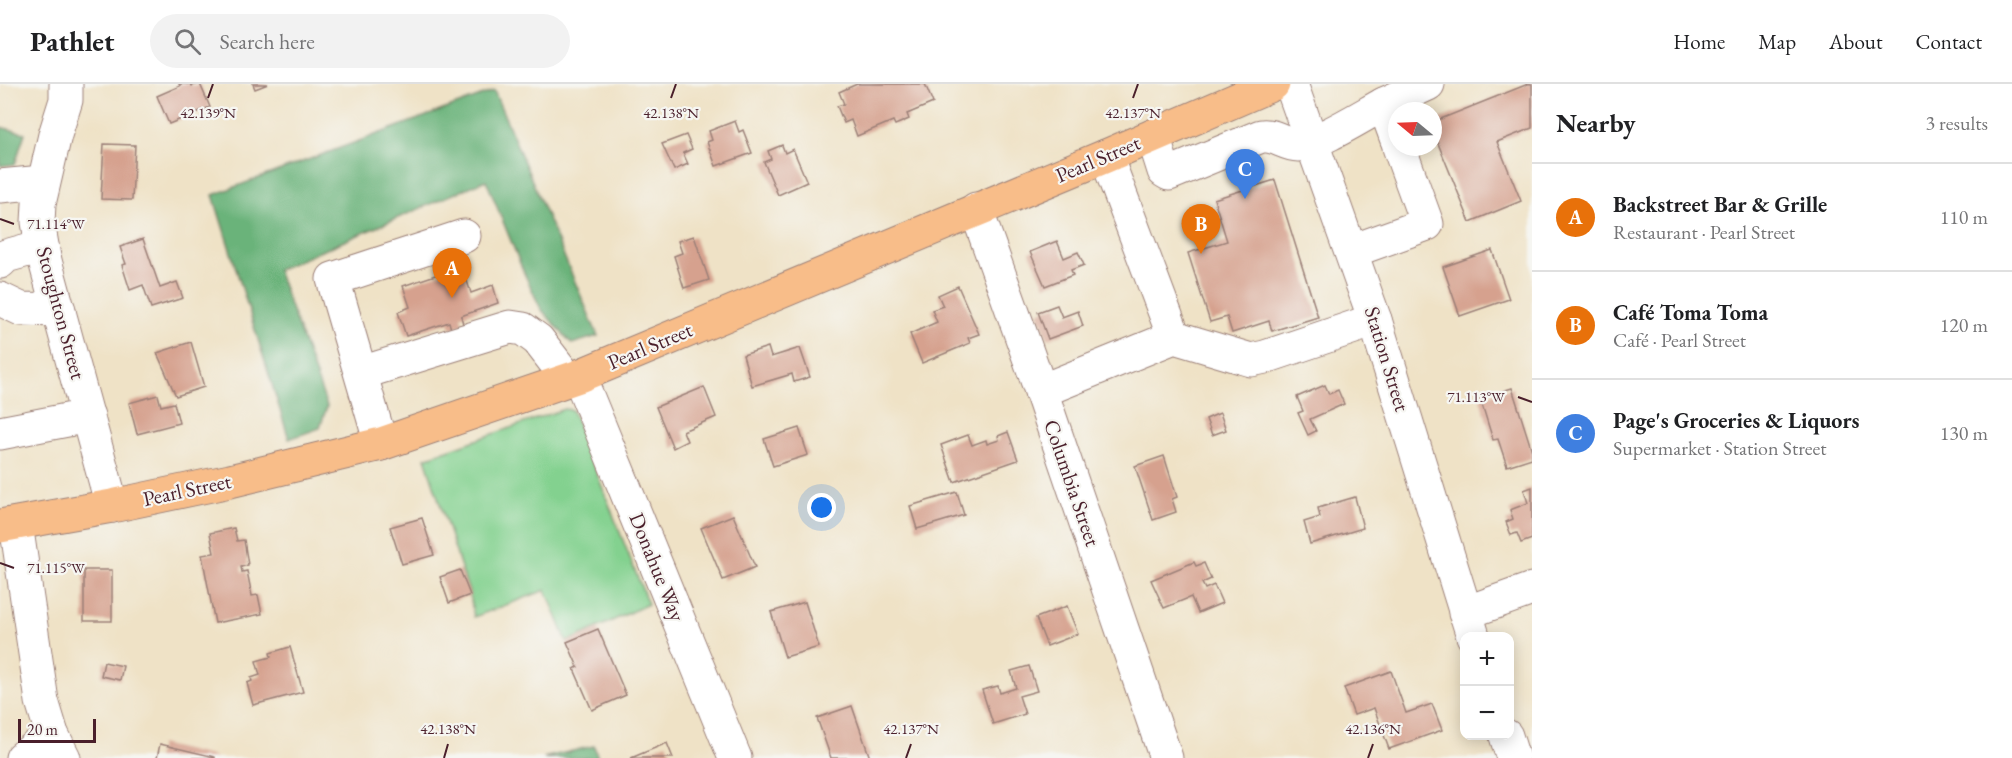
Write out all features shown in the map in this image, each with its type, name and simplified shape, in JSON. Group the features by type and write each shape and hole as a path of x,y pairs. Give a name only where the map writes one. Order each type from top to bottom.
{"main road":[{"name":"Pearl Street","path":"8,525 230,481 381,444 574,378 1273,84"}],"street":[{"name":"Stoughton Street","path":"66,84 66,100 43,182 38,222 42,246 112,506"},
{"name":"Station Street","path":"1291,84 1375,320 1469,625"},
{"path":"1153,136 1164,171 1169,174 1261,136 1272,136 1295,145 1312,141 1428,84"},
{"path":"1384,104 1388,115"},
{"path":"1106,156 1174,337"},
{"path":"1352,251 1427,224 1402,156"},
{"path":"0,186 43,182"},
{"name":"Columbia Street","path":"976,209 1041,391 1166,758"},
{"path":"381,444 333,279 464,236"},
{"path":"0,262 6,256 42,246"},
{"path":"0,299 21,309 59,310"},
{"path":"1041,391 1174,337 1251,360 1375,320"},
{"name":"Donahue Way","path":"361,374 510,327 523,329 538,339 574,378 735,758"},
{"path":"0,433 88,416"},
{"path":"8,525 42,701 58,746 22,758"},
{"path":"1469,625 1532,589"},
{"path":"1508,740 1513,758"}],"green space":[{"path":"494,91 598,336 572,344 541,309 486,180 277,270 327,406 320,428 289,439 213,195"},
{"path":"0,127 25,133 15,164 0,166"},
{"path":"564,409 572,410 648,604 567,642 546,590 474,617 470,595 425,458"},
{"path":"594,746 598,758 543,758"}],"building":[{"path":"179,84 191,84 192,86 200,84 210,107 169,124 157,96 180,86"},
{"path":"253,84 268,84 255,89"},
{"path":"857,84 925,84 933,103 907,114 909,119 895,125 893,121 857,136 851,120 844,123 837,106 844,104 839,92"},
{"path":"1532,84 1532,128 1497,142 1521,201 1470,222 1442,153 1442,118"},
{"path":"735,121 739,132 743,130 752,153 716,166 707,142 712,140 709,131"},
{"path":"686,135 692,149 683,153 688,164 674,170 662,144"},
{"path":"104,144 135,145 132,200 101,199"},
{"path":"782,145 785,153 793,149 807,182 778,195 764,162 771,159 768,151"},
{"path":"1275,180 1318,317 1272,331 1269,321 1232,333 1227,317 1210,322 1188,253 1227,241 1214,199"},
{"path":"694,236 709,280 684,288 674,256 682,253 678,241"},
{"path":"143,239 160,288 177,282 183,298 151,308 143,285 130,290 122,265 126,264 120,247"},
{"path":"1057,241 1064,258 1078,252 1084,265 1071,270 1073,275 1045,286 1030,252"},
{"path":"1492,250 1509,299 1460,316 1443,267"},
{"path":"462,266 471,293 493,285 498,303 461,316 463,324 451,329 449,322 406,336 398,312 410,307 403,286"},
{"path":"958,286 979,334 968,338 970,343 922,363 910,334 937,322 932,310 943,306 938,295"},
{"path":"1057,305 1062,317 1078,311 1083,326 1048,339 1038,312"},
{"path":"191,342 204,387 176,396 157,353"},
{"path":"768,347 771,357 800,348 810,377 794,382 792,374 752,386 743,355"},
{"path":"1325,385 1329,394 1338,390 1344,404 1310,419 1316,431 1308,435 1298,413 1303,411 1297,397"},
{"path":"704,387 716,417 683,431 687,441 673,448 656,407"},
{"path":"1512,388 1532,451 1532,458 1507,466 1498,439 1493,440 1480,398"},
{"path":"158,395 161,406 174,403 179,423 137,434 129,403"},
{"path":"1220,413 1226,430 1212,435 1206,419"},
{"path":"799,428 808,455 773,466 764,439"},
{"path":"1008,432 1018,460 954,482 941,445 968,435 972,445 986,440 987,444 999,440 998,436"},
{"path":"1164,456 1177,497 1172,499 1176,512 1153,520 1135,466"},
{"path":"1532,487 1532,539 1521,543 1517,533 1511,535 1506,522 1513,519 1510,510 1528,503 1524,490"},
{"path":"957,492 964,515 917,529 910,506"},
{"path":"1355,497 1363,528 1310,544 1304,522 1320,517 1318,508"},
{"path":"733,515 755,567 723,580 701,528"},
{"path":"422,518 434,555 402,564 390,527"},
{"path":"234,528 237,541 244,540 248,565 241,567 242,572 247,571 252,596 258,595 262,614 215,623 202,555 214,553 210,533"},
{"path":"1194,562 1196,566 1204,563 1211,579 1202,583 1205,589 1214,585 1222,603 1198,613 1191,597 1164,608 1151,580"},
{"path":"84,570 112,570 112,621 84,621"},
{"path":"460,570 470,595 449,603 440,577"},
{"path":"805,602 819,647 785,657 771,612"},
{"path":"1067,606 1078,634 1047,646 1036,618"},
{"path":"598,629 626,695 592,710 574,669 578,667 567,642"},
{"path":"290,647 303,692 253,705 247,683 252,681 251,678 260,675 256,661 271,657 270,653"},
{"path":"104,662 123,666 120,680 101,676"},
{"path":"1029,666 1037,691 1019,696 1025,714 993,724 982,690 998,686 1000,693 1016,688 1011,671"},
{"path":"1391,671 1406,713 1432,704 1442,730 1389,749 1374,708 1354,715 1344,688"},
{"path":"852,706 870,758 831,758 817,718"},
{"path":"667,743 673,758 631,758"},
{"path":"160,744 215,757 215,758 157,758"}],"place":[{"name":"Page's Groceries & Liquors","path":"1245,199"},
{"name":"Café Toma Toma","path":"1201,254"},
{"name":"Backstreet Bar & Grille","path":"452,298"}]}
